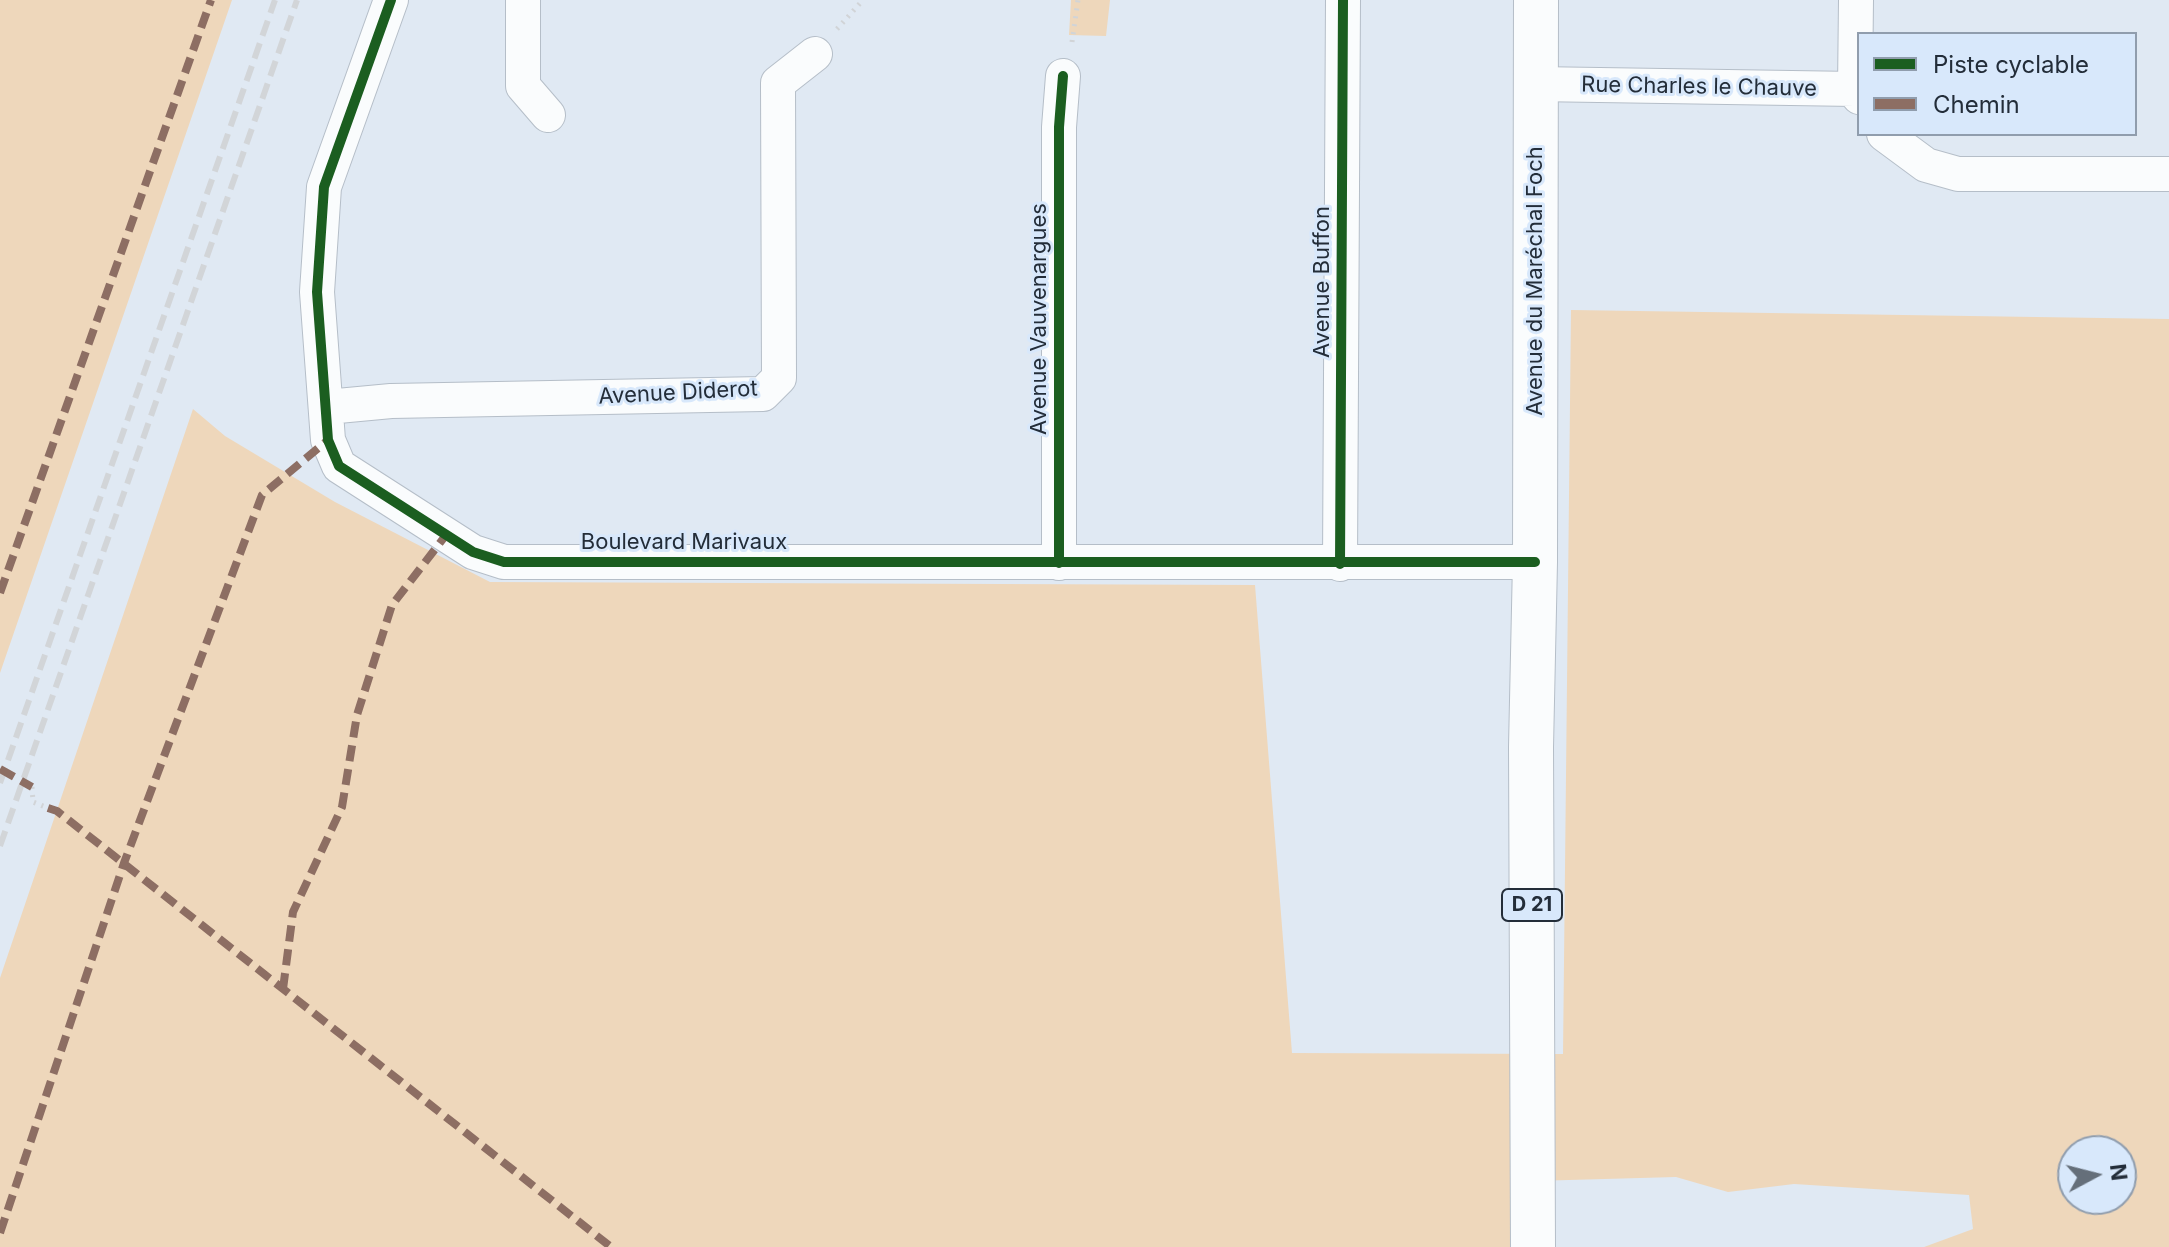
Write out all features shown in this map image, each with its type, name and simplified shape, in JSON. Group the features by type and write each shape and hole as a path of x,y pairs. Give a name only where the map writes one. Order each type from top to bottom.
{"main road":[{"name":"Avenue du Maréchal Foch","path":"1535,562 1536,0"},
{"name":"D 21","path":"1533,1247 1531,747 1535,562"}],"street":[{"name":"Boulevard Marivaux","path":"391,0 324,187 317,292 328,440 339,466 473,552 504,562 1535,562"},
{"path":"523,0 523,86 548,115"},
{"name":"Avenue Buffon","path":"1340,564 1343,0"},
{"path":"1856,0 1857,93"},
{"name":"Avenue Diderot","path":"327,407 391,401 763,394 779,378 778,83 815,54"},
{"name":"Avenue Vauvenargues","path":"1059,563 1059,127 1063,76"},
{"name":"Rue Charles le Chauve","path":"1535,84 1857,93"},
{"path":"1887,136 1926,165 1958,174 2169,174"}],"path":[{"path":"32,787 33,802 48,808"}],"shaded area":[{"path":"0,0 232,0 0,673"},
{"path":"1071,0 1110,0 1106,36 1069,35"},
{"path":"1571,310 2169,319 2169,1247 1924,1247 1973,1229 1969,1195 1794,1184 1728,1192 1676,1177 1533,1181 1533,1247 0,1247 0,978 193,409 225,436 335,502 490,582 1255,585 1292,1053 1563,1054"}],"railway":[{"path":"0,783 275,0"},
{"path":"0,846 297,0"}],"marked path":[{"path":"0,593 211,0"},
{"path":"0,1233 124,863 262,495 328,440"},
{"path":"283,989 293,912 342,807 357,715 392,605 446,535"},
{"path":"0,769 32,787"},
{"path":"48,808 57,811 611,1247"}],"cycle path":[{"path":"391,0 324,187 317,292 328,440 339,466 473,552 504,562 1535,562"},
{"path":"1340,564 1343,0"},
{"path":"1059,563 1059,127 1063,76"}]}
